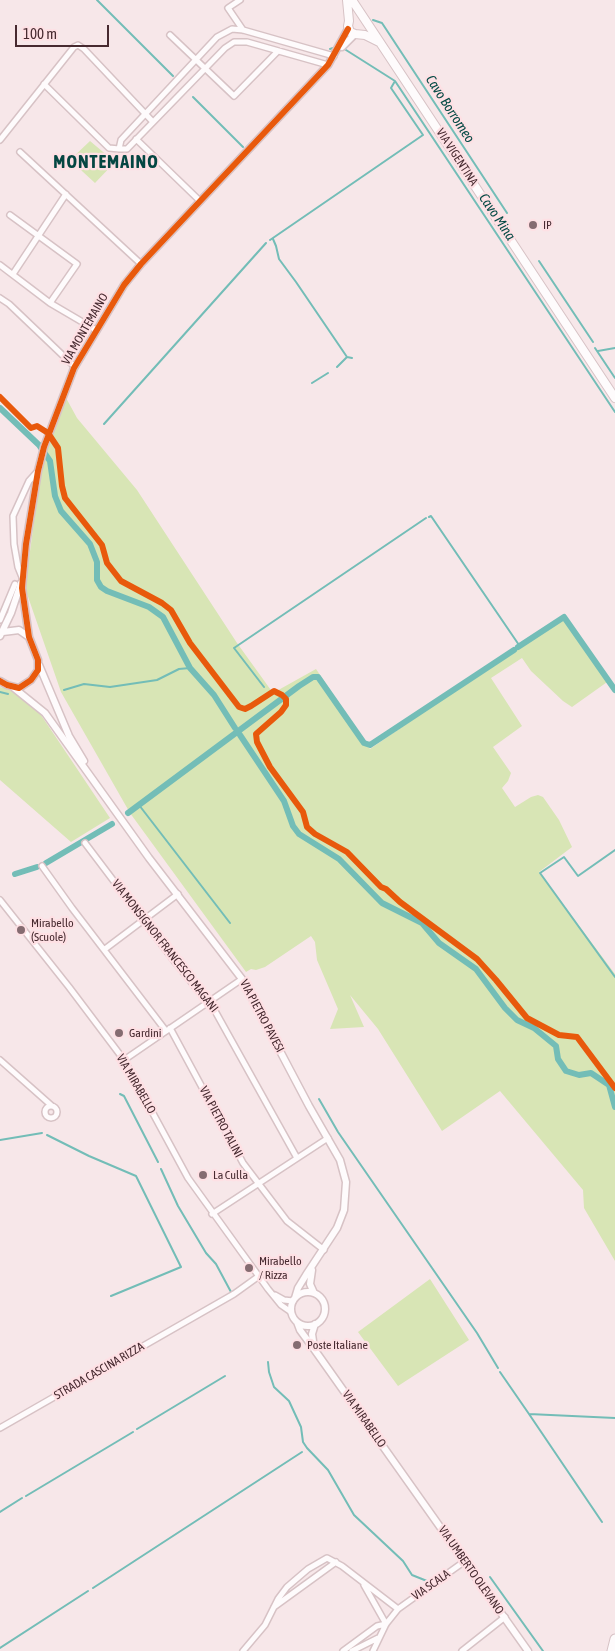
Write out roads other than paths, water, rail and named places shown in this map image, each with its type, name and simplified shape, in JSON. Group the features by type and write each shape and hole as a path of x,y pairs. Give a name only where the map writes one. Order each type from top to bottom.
{"highway":[{"path":"612,1651 615,1639"}],"main road":[{"path":"347,0 349,25 357,35"},
{"name":"VIA VIGENTINA","path":"352,0 364,21 415,94 615,398"},
{"path":"349,25 353,17 364,21 363,32 357,35"},
{"path":"357,35 365,35 379,42"}],"street":[{"path":"240,0 228,8 243,30"},
{"name":"VIA MONTEMAINO","path":"336,54 349,25"},
{"path":"119,149 121,140 217,37 232,29 243,30 336,54"},
{"name":"VIA MONTEMAINO","path":"1,634 20,581 38,471 48,433 75,367 96,330 124,285 141,264 336,54 357,35"},
{"path":"170,36 234,96 278,51"},
{"path":"44,84 109,148 126,149 234,42 247,42 328,64"},
{"path":"0,140 74,47 78,45 84,49 153,122"},
{"path":"170,89 178,97"},
{"path":"136,139 200,201"},
{"path":"20,152 141,264"},
{"path":"13,274 66,194"},
{"path":"10,215 77,264 50,303"},
{"path":"0,265 50,303 96,330"},
{"name":"VIA MONTEMAINO","path":"0,298 9,304 75,367"},
{"name":"VIA MONTEMAINO","path":"29,637 14,544 13,516 29,481 38,471"},
{"name":"VIA MONTEMAINO","path":"0,620 20,581"},
{"name":"VIA MONTEMAINO","path":"1,634 18,630 29,637 32,640 39,665"},
{"path":"0,681 19,688 35,676 39,665"},
{"name":"VIA PIETRO PAVESI","path":"39,665 69,736 100,790"},
{"name":"VIA PIETRO PAVESI","path":"13,687 45,713 149,858 242,979 342,1166 346,1182 344,1210 337,1228 298,1288 294,1299"},
{"name":"VIA MONSIGNOR FRANCESCO MAGANI","path":"85,843 174,962 205,999 210,1002 297,1158"},
{"name":"VIA PIETRO TALINI","path":"42,866 72,908 168,1029 243,1163 287,1221 324,1250"},
{"path":"105,949 178,894"},
{"name":"VIA MIRABELLO","path":"0,900 124,1060 188,1178 212,1214 268,1289 278,1302 291,1312"},
{"path":"124,1060 242,979"},
{"path":"0,1060 52,1106"},
{"path":"212,1214 328,1138"},
{"name":"VIA PIETRO PAVESI","path":"314,1266 310,1279 314,1293"},
{"name":"STRADA CASCINA RIZZA","path":"0,1428 234,1294 259,1276"},
{"name":"VIA MIRABELLO","path":"268,1289 280,1298 294,1299"},
{"path":"303,1293 314,1293 321,1298 325,1308 323,1317 315,1324 306,1326 297,1322 291,1312 294,1299 303,1293"},
{"name":"VIA MIRABELLO","path":"297,1322 314,1349 413,1488"},
{"path":"314,1349 312,1334 315,1324"},
{"name":"VIA UMBERTO OLEVANO","path":"413,1488 528,1651"},
{"path":"243,1651 265,1625 287,1587 308,1569 327,1558 336,1562 398,1609"},
{"name":"VIA SCALA","path":"373,1651 386,1624 398,1609 465,1561"},
{"path":"274,1608 336,1562"},
{"path":"343,1651 377,1626 386,1624 362,1581"},
{"path":"462,1651 505,1617"},
{"path":"352,1651 378,1638"}],"waterway":[{"name":"Cavo Mina","path":"97,0 173,76"},
{"name":"Cavo Borromeo","path":"373,20 382,23 507,213"},
{"name":"Cavo Mina","path":"346,50 395,81 615,412"},
{"path":"270,240 423,135 391,88 395,81"},
{"name":"Cavo Mina","path":"193,97 243,147"},
{"path":"273,239 279,259 347,357 337,367"},
{"path":"104,424 266,243"},
{"name":"Cavo Borromeo","path":"539,261 593,342"},
{"path":"595,348 615,378"},
{"path":"598,351 615,348"},
{"path":"347,357 352,358"},
{"path":"312,383 328,373"},
{"path":"0,408 39,445 50,461 55,496 61,511 90,544 97,562 97,580 101,587 149,607 163,617 190,668 214,695 235,728"},
{"path":"429,517 431,516 519,645"},
{"path":"264,687 234,648 426,518"},
{"path":"518,647 564,617 615,690"},
{"path":"128,813 313,677 318,677 364,743 370,745 514,650"},
{"path":"64,690 84,684 110,687 157,680 179,669 190,668"},
{"path":"0,692 8,694"},
{"path":"240,735 284,801 293,826 299,834 339,859 382,903 422,923 439,943 476,969 505,1008 517,1020 534,1028 556,1046 558,1059 566,1071 579,1075 591,1073 609,1085 615,1107"},
{"path":"139,805 230,923"},
{"path":"46,863 112,824"},
{"path":"615,850 578,876 564,857 540,873 615,977"},
{"path":"15,874 37,867"},
{"path":"120,1094 124,1096 158,1162"},
{"path":"319,1099 338,1132 477,1333 498,1368"},
{"path":"0,1140 42,1133"},
{"path":"47,1135 89,1156 136,1176 181,1267 111,1296"},
{"path":"161,1169 178,1206 206,1253 216,1264 231,1292"},
{"path":"268,1362 274,1387 289,1401 301,1427 303,1442 328,1470 354,1515 403,1561 412,1575 427,1581"},
{"path":"500,1372 529,1414 615,1418"},
{"path":"137,1429 225,1376"},
{"path":"529,1414 602,1522"},
{"path":"26,1496 133,1432"},
{"path":"93,1588 302,1452"},
{"path":"0,1512 22,1498"},
{"path":"490,1577 543,1651"},
{"path":"0,1648 88,1591"}],"place":[{"name":"IP","path":"533,225"},
{"name":"Mirabello (Scuole)","path":"21,930"},
{"name":"Gardini","path":"119,1033"},
{"name":"La Culla","path":"203,1175"},
{"name":"Mirabello / Rizza","path":"249,1268"},
{"name":"Poste Italiane","path":"297,1345"}],"district":[{"name":"MONTEMAINO","path":"106,162"}]}
